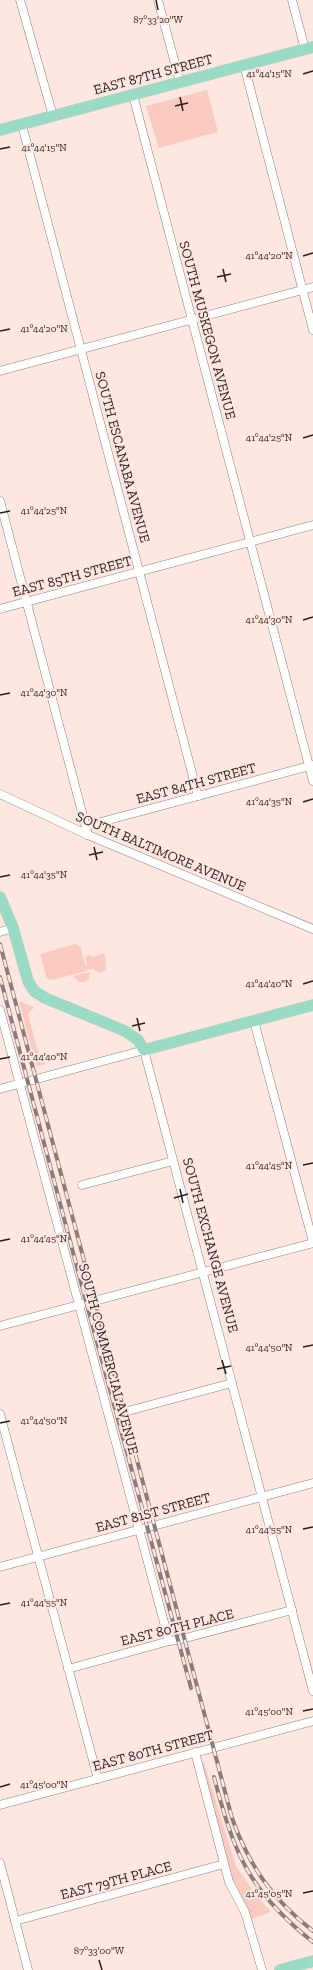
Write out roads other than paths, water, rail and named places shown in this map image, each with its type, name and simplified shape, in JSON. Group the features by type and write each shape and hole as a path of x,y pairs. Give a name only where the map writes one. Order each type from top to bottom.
{"main road":[{"name":"EAST 87TH STREET","path":"0,130 309,48"},
{"path":"0,897 13,928"},
{"name":"SOUTH EXCHANGE AVENUE","path":"13,928 31,987 38,994 125,1031 138,1040 144,1050"},
{"path":"144,1050 313,1005"},
{"path":"280,1970 300,1967 313,1961"}],"street":[{"path":"20,0 52,116"},
{"path":"158,0 180,82"},
{"path":"292,0 309,48"},
{"path":"244,65 313,330"},
{"name":"SOUTH MUSKEGON AVENUE","path":"133,95 250,542 311,766 313,781"},
{"name":"SOUTH ESCANABA AVENUE","path":"22,125 198,796"},
{"path":"0,371 313,287"},
{"path":"0,501 88,836"},
{"name":"EAST 85TH STREET","path":"0,609 313,525"},
{"name":"EAST 84TH STREET","path":"86,826 311,766"},
{"name":"SOUTH BALTIMORE AVENUE","path":"0,794 88,836 313,929"},
{"path":"0,932 13,928"},
{"name":"SOUTH COMMERCIAL AVENUE","path":"0,1010 169,1641"},
{"path":"0,1326 313,1242 254,1021"},
{"path":"0,1089 144,1050"},
{"name":"SOUTH EXCHANGE AVENUE","path":"144,1050 313,1691"},
{"path":"82,1186 173,1161"},
{"path":"128,1411 232,1383"},
{"path":"0,1414 98,1779"},
{"name":"EAST 81ST STREET","path":"0,1567 313,1483"},
{"name":"EAST 80TH PLACE","path":"68,1669 169,1641 184,1639 292,1610"},
{"name":"EAST 80TH STREET","path":"0,1805 313,1721"},
{"path":"195,1752 229,1882 247,1916 262,1970"},
{"path":"0,1863 28,1970"},
{"name":"EAST 79TH PLACE","path":"15,1921 224,1864"}],"railway":[{"path":"0,944 232,1818 246,1852 264,1881 286,1907 313,1931"},
{"path":"0,977 191,1688"},
{"path":"214,1777 229,1828 237,1850 247,1869 273,1906 313,1942"}]}
